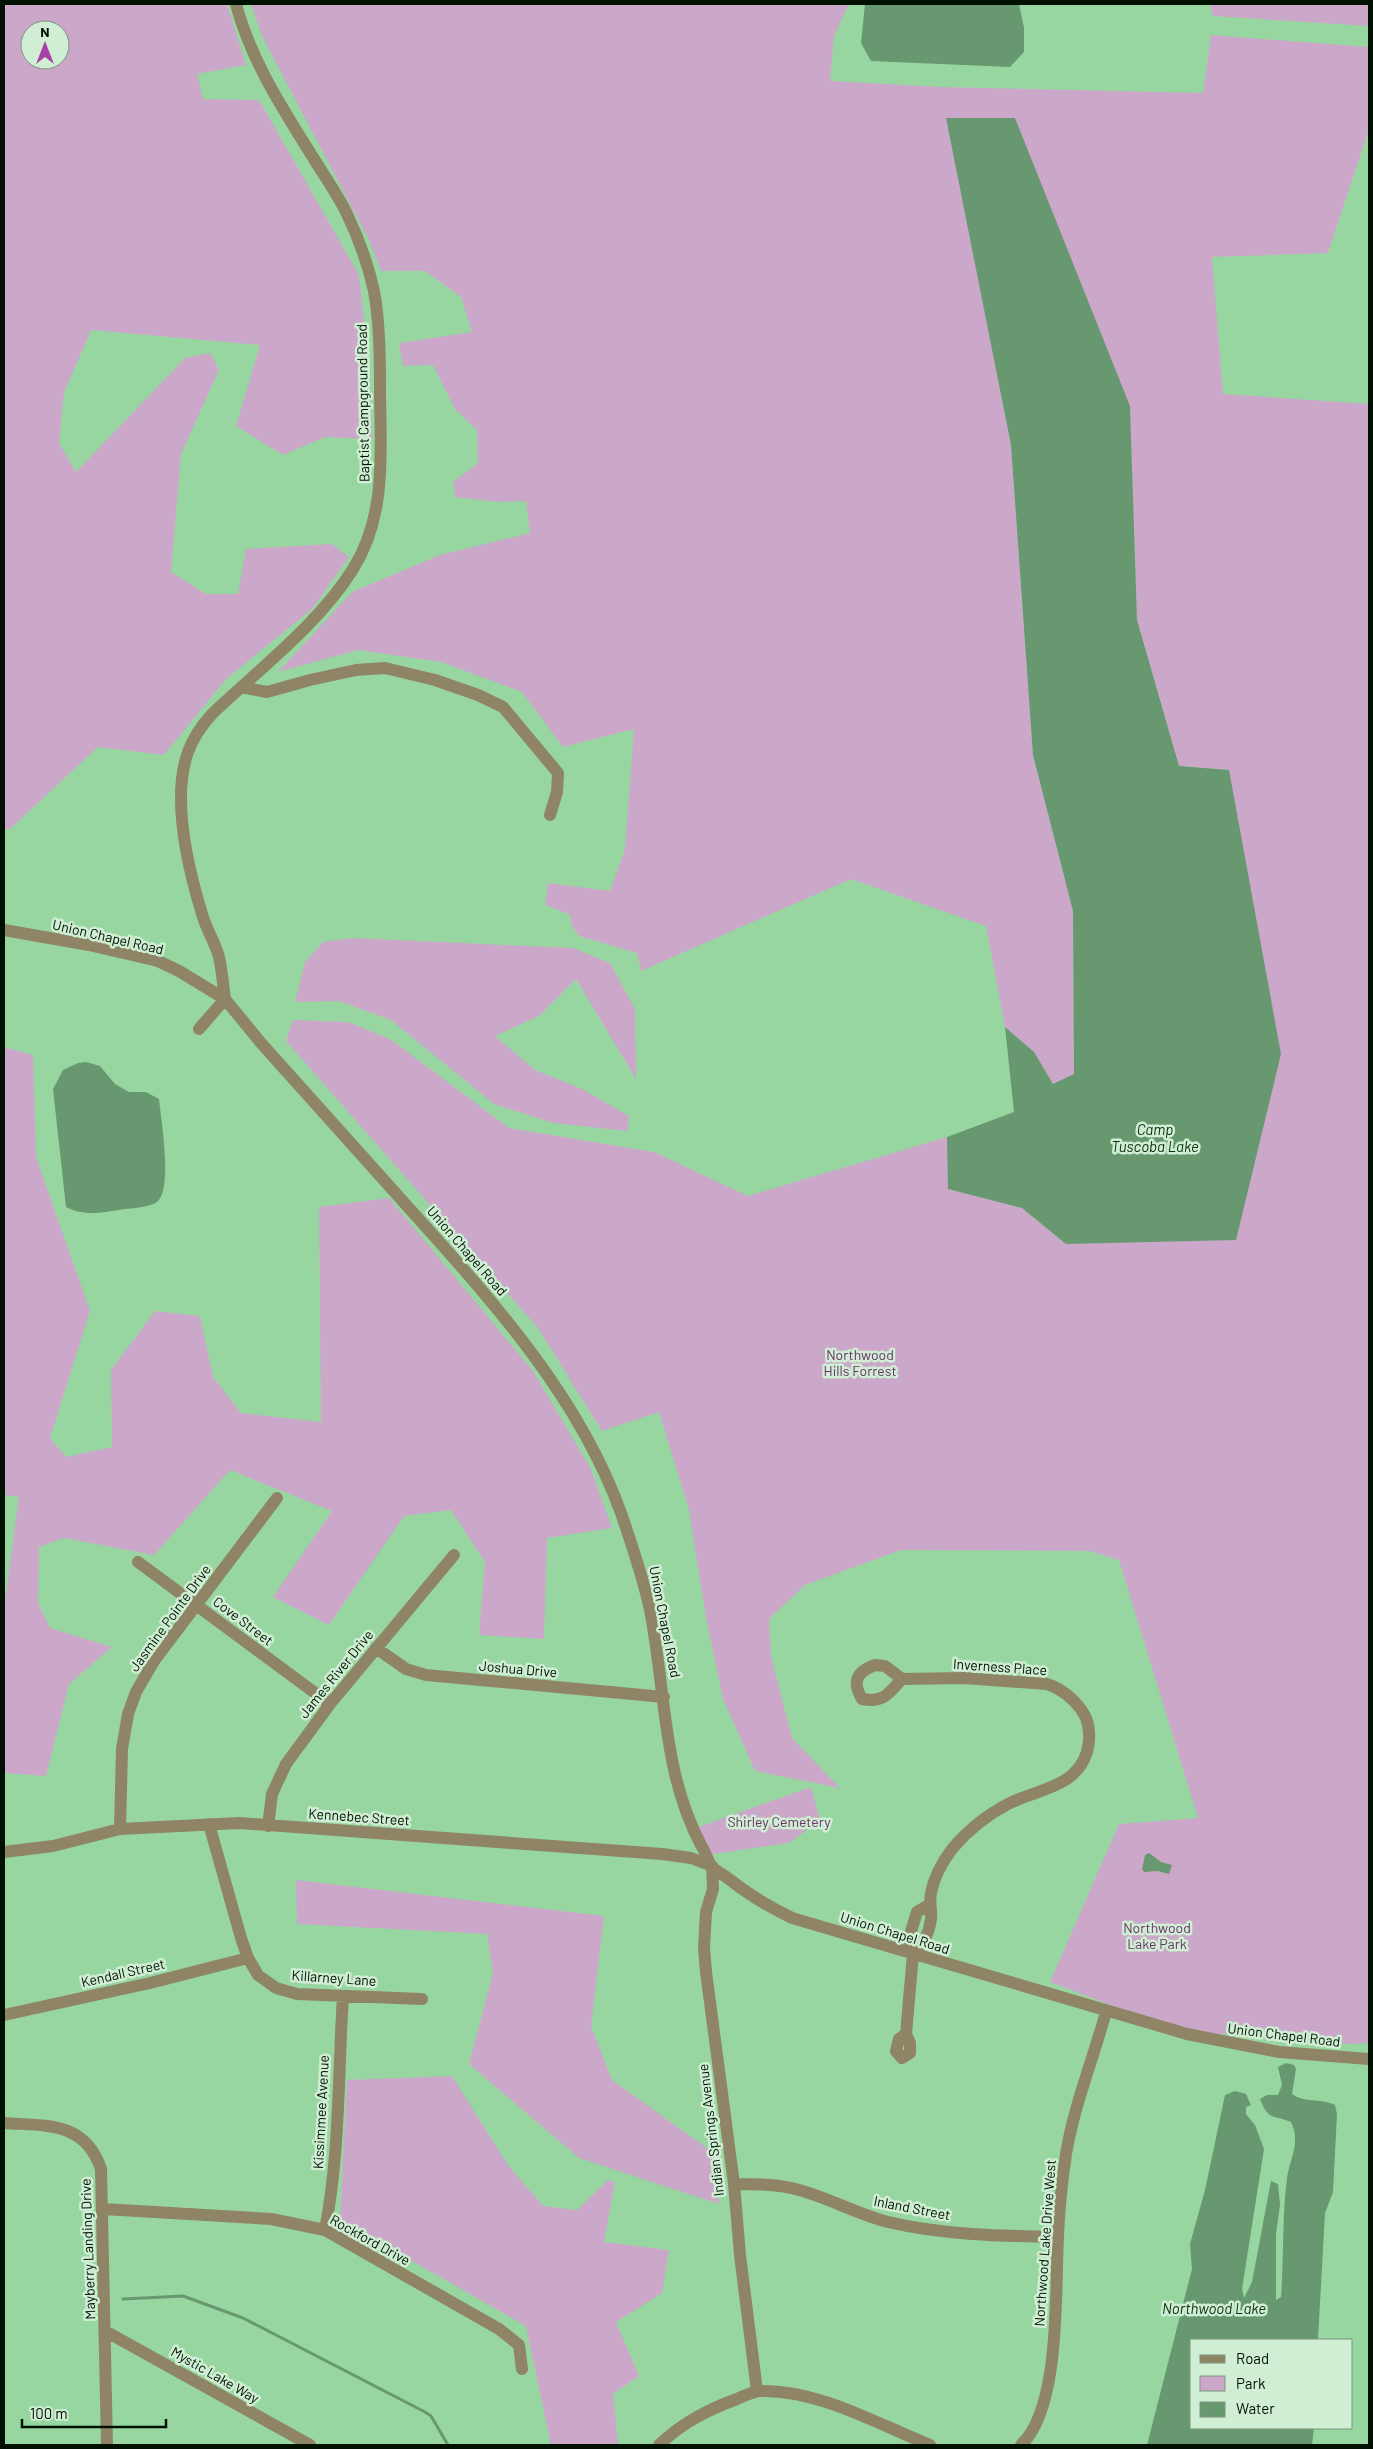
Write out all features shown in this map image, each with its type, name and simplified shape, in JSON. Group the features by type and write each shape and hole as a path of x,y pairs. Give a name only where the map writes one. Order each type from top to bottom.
{"street":[{"name":"Baptist Campground Road","path":"225,999 218,956 204,920 193,881 184,835 181,787 186,758 195,737 212,714 316,617 340,589 367,542 373,524 379,491 381,456 380,349 377,314 368,267 346,212 258,65 236,4"},
{"path":"241,687 267,692 356,670 385,668 435,680 478,695 503,707 558,773 557,792 550,815"},
{"name":"Union Chapel Road","path":"4,930 89,945 158,961 179,971 225,999 261,1043 490,1299 559,1393 601,1466 632,1546 650,1611 664,1697 668,1750 674,1773 688,1818 712,1866 759,1902 792,1918 1106,2012 1187,2034 1244,2046 1302,2054 1369,2059"},
{"path":"199,1029 225,999"},
{"name":"Jasmine Pointe Drive","path":"120,1829 122,1749 128,1714 147,1670 277,1498"},
{"name":"James River Drive","path":"268,1826 275,1784 286,1764 330,1704 454,1555"},
{"name":"Cove Street","path":"138,1562 330,1704"},
{"name":"Joshua Drive","path":"376,1648 406,1669 426,1675 664,1697"},
{"name":"Inverness Place","path":"902,1680 964,1678 1047,1684 1068,1695 1083,1713 1088,1729 1088,1746 1085,1758 1071,1776 1052,1788 1018,1799 987,1816 968,1831 952,1849 934,1880 929,1904 917,1912 909,1938 912,1954 906,2034"},
{"name":"Kennebec Street","path":"4,1852 53,1846 120,1829 238,1823 628,1851 691,1858 712,1866"},
{"name":"Killarney Lane","path":"209,1824 248,1958 258,1975 276,1988 297,1994 422,1999"},
{"name":"Indian Springs Avenue","path":"712,1866 713,1889 706,1912 704,1948 734,2184 740,2255 757,2391"},
{"name":"Kendall Street","path":"4,2015 150,1983 248,1958"},
{"name":"Kissimmee Avenue","path":"325,2230 332,2191 338,2121 342,1996"},
{"name":"Northwood Lake Drive West","path":"1021,2445 1038,2420 1047,2386 1058,2293 1058,2237 1066,2154 1106,2012"},
{"name":"Mayberry Landing Drive","path":"4,2123 58,2127 74,2133 84,2140 97,2158 101,2169 104,2209 107,2445"},
{"name":"Inland Street","path":"734,2184 754,2184 797,2189 853,2211 908,2226 979,2234 1058,2237"},
{"name":"Rockford Drive","path":"104,2209 271,2219 325,2230 499,2328 519,2345 522,2369"},
{"name":"Mystic Lake Way","path":"105,2331 310,2445"},
{"path":"659,2445 682,2426 702,2414 757,2391 786,2393 822,2402 930,2445"}],"green space":[{"path":"4,4 227,4 246,65 197,74 203,99 259,100 359,275 369,366 372,439 325,437 283,455 236,426 260,345 91,330 64,393 59,443 76,472 185,358 210,353 219,370 181,454 171,572 206,594 238,594 246,549 332,544 349,557 312,609 226,679 164,755 98,747 10,829 4,830"},
{"path":"251,4 849,4 834,36 830,81 941,87 1203,93 1211,35 1369,47 1369,129 1328,253 1212,257 1223,394 1369,404 1369,2043 1343,2044 1229,2034 1187,2034 1050,1982 1119,1824 1198,1818 1119,1560 1090,1551 901,1550 805,1585 769,1619 771,1656 792,1738 840,1788 755,1771 723,1699 706,1618 689,1510 659,1412 602,1431 538,1328 286,1041 293,1020 348,1022 390,1039 509,1128 654,1152 748,1196 947,1137 948,1189 1022,1208 1066,1244 1229,770 1179,766 1137,620 1130,406 947,118 1011,445 1033,755 1073,911 1074,1074 1053,1084 1034,1052 1005,1027 986,926 851,879 641,971 637,953 579,936 571,924 571,915 545,905 548,883 610,891 625,849 634,729 563,747 522,692 441,662 358,650 278,672 352,592 440,555 530,533 526,501 498,502 455,497 453,482 478,463 477,430 455,409 433,365 403,366 399,343 472,332 461,297 425,271 381,271 369,240 262,36"},
{"path":"1210,4 1369,4 1369,26 1213,16"},
{"path":"353,938 573,948 610,963 635,1009 636,1079 576,979 539,1016 495,1036 535,1070 582,1089 629,1116 627,1131 553,1123 494,1104 391,1020 339,1001 295,1002 305,962 323,942"},
{"path":"4,1047 33,1055 36,1157 90,1311 50,1438 66,1457 112,1447 111,1370 155,1311 200,1316 213,1377 241,1413 321,1422 319,1207 389,1198 533,1371 591,1469 612,1528 547,1538 544,1639 479,1635 485,1562 451,1510 404,1516 329,1625 273,1597 332,1511 230,1470 154,1555 64,1538 39,1547 38,1603 50,1628 112,1647 69,1684 46,1776 4,1773 4,1608 19,1497 4,1495"},
{"name":"Shirley Cemetery","path":"811,1787 820,1820 789,1843 706,1855 693,1829"},
{"path":"296,1880 604,1916 591,2026 612,2080 715,2154 719,2204 579,2158 469,2064 493,1973 487,1934 297,1924"},
{"path":"452,2076 508,2165 543,2206 577,2210 608,2180 615,2182 604,2242 669,2250 662,2293 616,2322 639,2376 613,2394 618,2445 551,2445 526,2326 340,2220 347,2080"}],"water":[{"path":"865,4 1019,4 1024,28 1024,52 1010,67 871,61 861,43"},
{"name":"Camp Tuscoba Lake","path":"946,118 1015,118 1130,406 1137,620 1179,766 1229,770 1281,1054 1236,1240 1066,1244 1022,1208 948,1189 947,1137 1014,1112 1005,1027 1034,1052 1053,1084 1074,1074 1073,911 1033,755 1011,445"},
{"path":"86,1062 100,1066 115,1084 129,1092 146,1092 159,1099 165,1154 164,1183 162,1195 157,1202 149,1206 92,1213 79,1212 66,1207 53,1089 63,1070 78,1063"},
{"path":"1149,1853 1161,1862 1172,1865 1169,1874 1158,1871 1144,1872 1142,1869 1145,1855"},
{"name":"Northwood Lake","path":"1286,2063 1294,2065 1296,2069 1292,2094 1302,2099 1335,2105 1337,2114 1333,2192 1325,2213 1318,2339 1190,2339 1190,2429 1314,2429 1312,2445 1147,2445 1192,2269 1190,2244 1205,2190 1225,2095 1235,2091 1246,2094 1251,2105 1246,2107 1246,2114 1255,2125 1264,2149 1242,2289 1244,2298 1252,2282 1271,2181 1278,2184 1280,2205 1276,2234 1276,2300 1281,2297 1285,2193 1295,2137 1291,2122 1269,2114 1260,2099 1267,2095 1278,2095 1282,2085 1278,2067"}],"waterway":[{"path":"123,2299 183,2296 243,2318 425,2412 431,2416 448,2445"}],"park label":[{"name":"Northwood Hills Forrest","path":"860,1364"},
{"name":"Northwood Lake Park","path":"1157,1936"}]}
